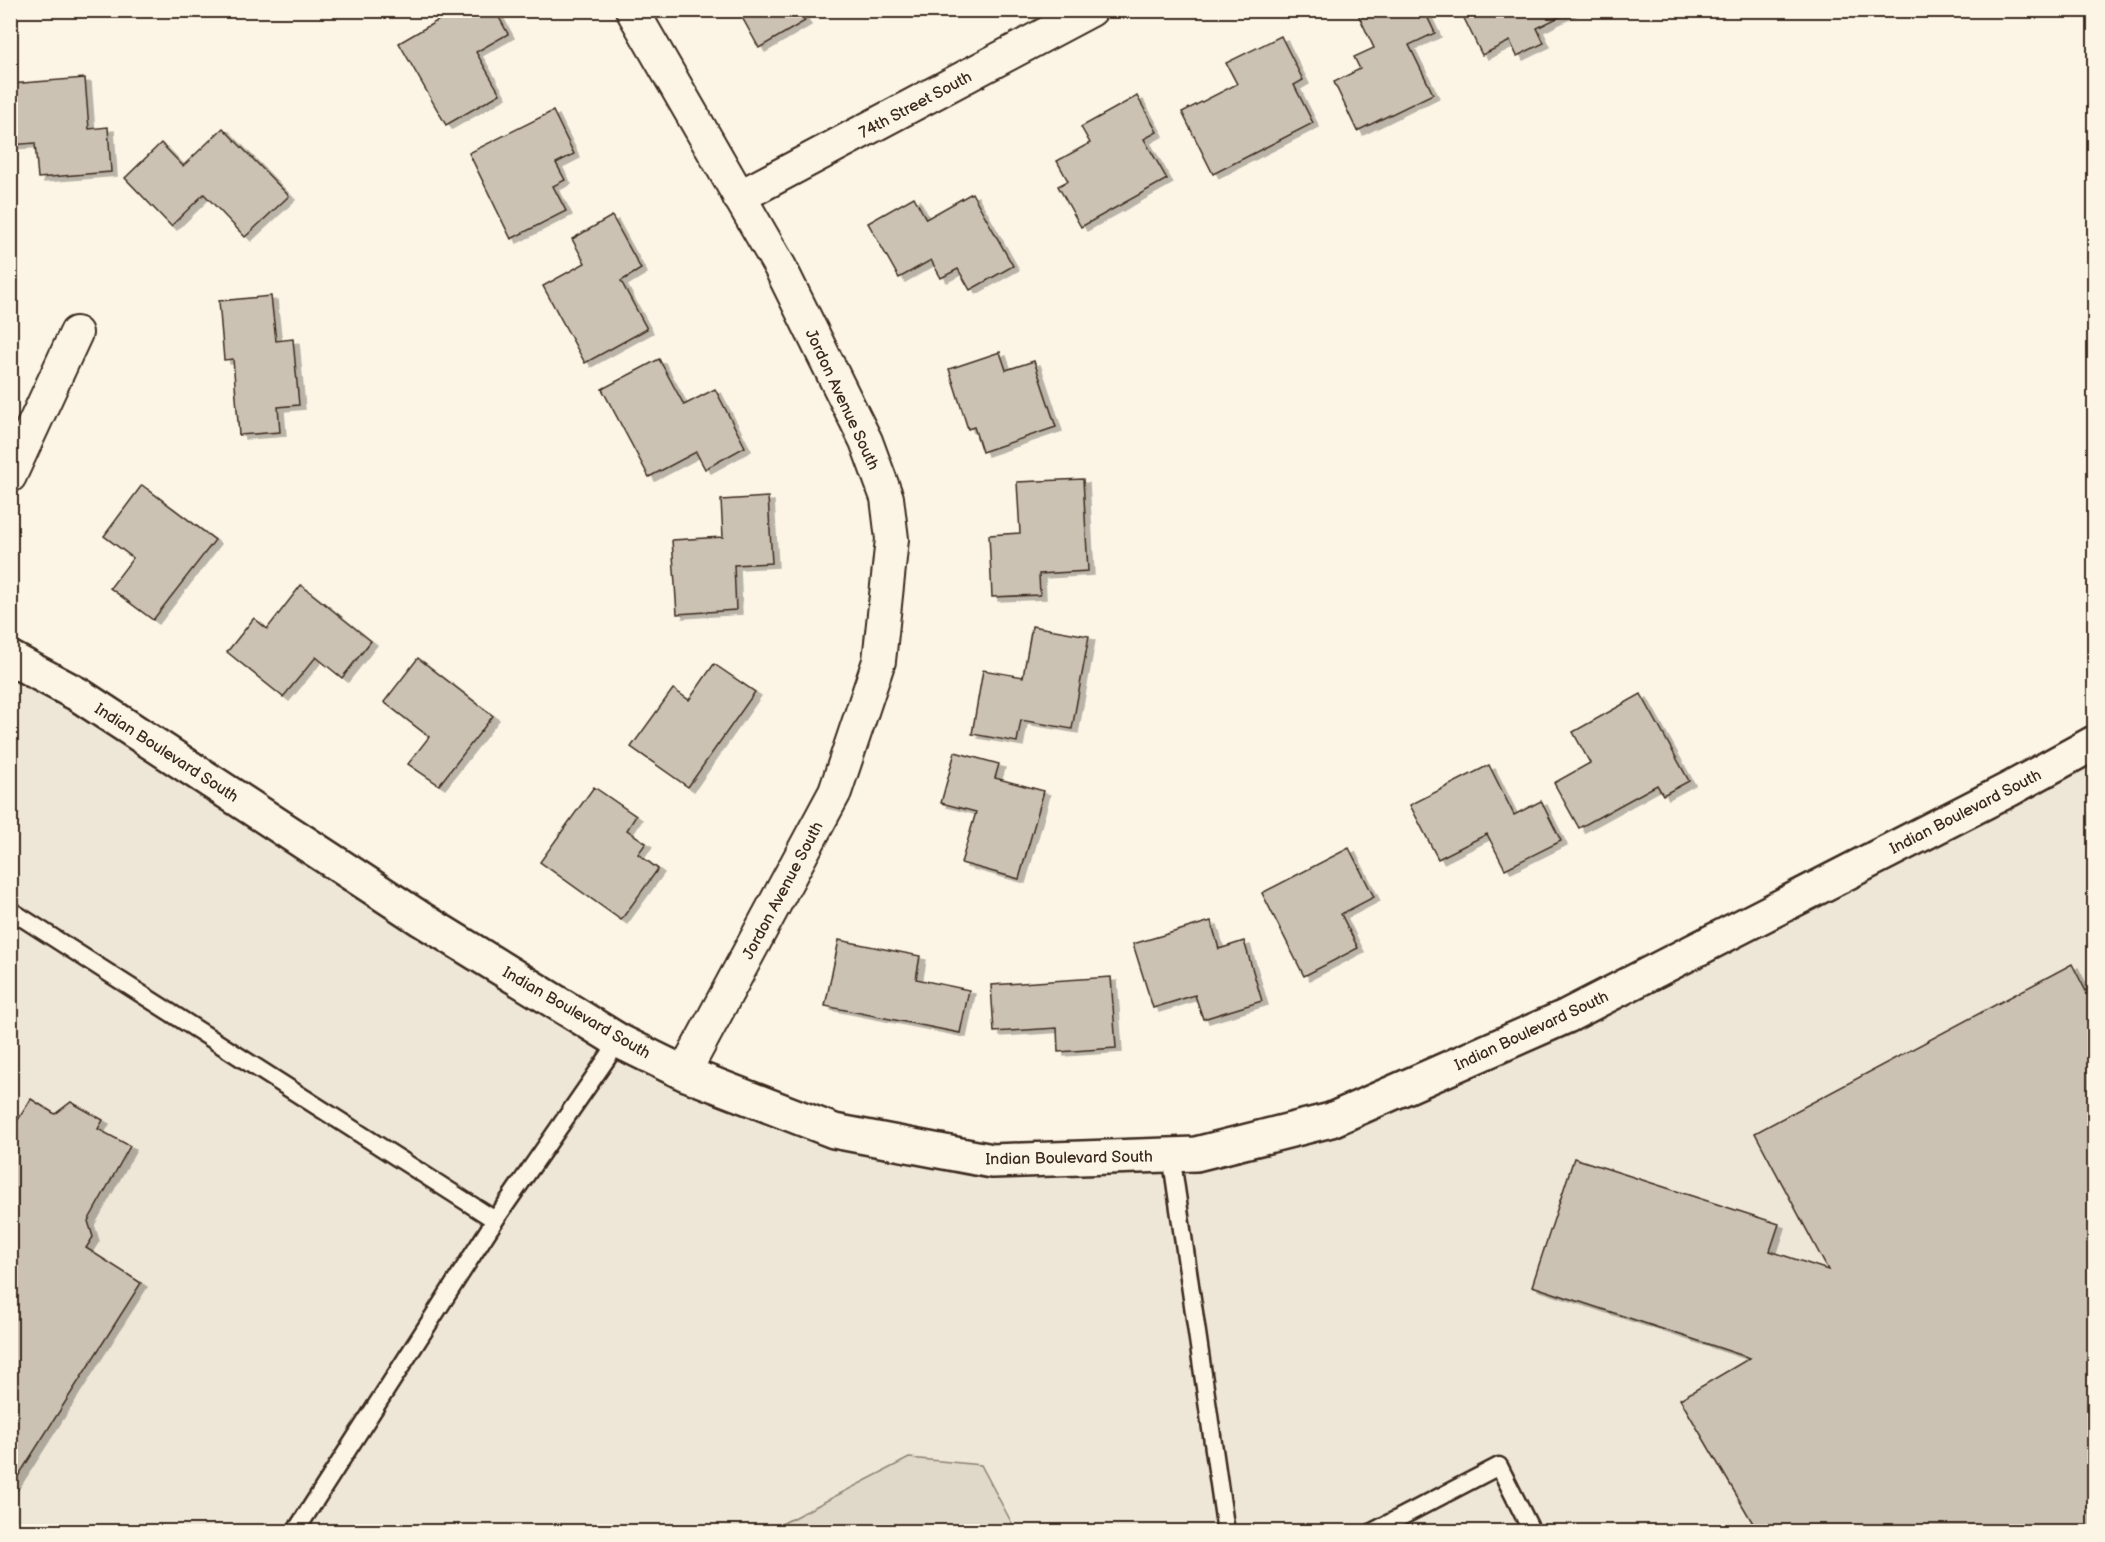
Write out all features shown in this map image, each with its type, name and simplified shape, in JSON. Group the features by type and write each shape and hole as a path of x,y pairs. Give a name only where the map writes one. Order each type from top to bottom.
{"street":[{"name":"Jordon Avenue South","path":"632,10 780,267 866,441 886,498 892,539 879,661 835,792 684,1073"},
{"name":"74th Street South","path":"739,196 1091,10"},
{"path":"10,476 76,333"},
{"name":"Indian Boulevard South","path":"10,658 79,694 421,919 619,1041 684,1073 834,1131 992,1161 1196,1154 1331,1120 1567,1016 2010,789 2094,742"}],"lane":[{"path":"10,910 495,1220"},
{"path":"295,1532 495,1220 619,1041"},
{"path":"1171,1155 1226,1532"},
{"path":"1372,1532 1499,1466 1532,1532"}],"shaded area":[{"path":"10,658 684,1073 992,1161 1196,1154 1331,1120 2094,743 2094,1531 11,1531"},
{"path":"909,1458 981,1465 1016,1531 768,1531"}],"building":[{"path":"456,10 495,10 508,34 476,52 500,94 446,125 399,43"},
{"path":"738,10 799,10 805,21 759,48"},
{"path":"1360,10 1424,10 1435,33 1409,45 1433,94 1357,131 1334,82 1360,69 1354,57 1374,48 1357,12"},
{"path":"1460,10 1573,10 1537,28 1544,43 1517,56 1510,41 1482,55"},
{"path":"1281,36 1303,80 1294,85 1313,123 1213,174 1182,112 1237,84 1226,63"},
{"path":"85,78 89,129 108,127 111,172 38,178 35,143 10,145 10,84"},
{"path":"1137,96 1157,132 1144,139 1167,179 1081,227 1058,186 1068,181 1057,161 1090,143 1081,127"},
{"path":"553,111 574,154 556,163 565,180 553,186 566,211 511,239 469,153"},
{"path":"223,128 289,196 245,237 204,194 171,226 125,178 161,143 183,166"},
{"path":"972,193 1013,266 970,290 958,269 941,278 931,260 899,278 868,223 914,197 926,219"},
{"path":"612,216 641,269 621,281 647,329 585,363 543,286 585,263 572,239"},
{"path":"271,296 276,341 293,339 299,405 278,407 280,432 239,435 233,359 224,360 219,301"},
{"path":"1000,352 1006,370 1034,361 1056,427 982,452 974,427 968,429 949,369"},
{"path":"659,359 684,405 715,389 745,447 705,469 696,452 649,477 602,389"},
{"path":"1083,479 1088,571 1039,574 1040,595 992,597 989,535 1020,533 1017,482"},
{"path":"142,485 215,540 153,620 110,588 133,558 104,536"},
{"path":"768,497 772,563 734,565 736,610 677,614 672,540 723,537 721,500"},
{"path":"301,585 371,641 342,678 316,657 283,697 227,652 254,618 267,629"},
{"path":"1032,626 1089,636 1072,729 1021,720 1017,742 972,734 983,670 1023,677"},
{"path":"418,658 493,716 439,785 408,764 429,737 384,702"},
{"path":"714,664 755,692 688,787 631,747 673,689 689,700"},
{"path":"1641,694 1689,781 1663,795 1657,785 1579,828 1554,783 1590,763 1573,732"},
{"path":"955,752 999,764 995,778 1044,791 1019,879 961,863 976,812 941,803"},
{"path":"1489,765 1514,815 1541,801 1561,841 1505,869 1487,834 1438,859 1410,805"},
{"path":"594,787 636,816 627,830 646,843 638,854 658,869 621,920 540,862"},
{"path":"1349,848 1374,897 1341,914 1358,948 1304,976 1262,893"},
{"path":"1211,921 1219,949 1244,941 1262,1001 1203,1019 1195,995 1153,1008 1133,944"},
{"path":"839,940 920,956 916,979 969,990 960,1033 825,1006"},
{"path":"2072,964 2094,1007 2094,1532 1758,1532 1680,1399 1750,1358 1532,1286 1574,1158 1779,1224 1770,1251 1828,1270 1755,1133"},
{"path":"1111,977 1116,1048 1058,1052 1057,1028 994,1032 991,985"},
{"path":"31,1099 55,1114 71,1102 103,1120 98,1129 130,1146 88,1221 93,1237 86,1248 141,1283 10,1489 10,1115 18,1120"}]}
